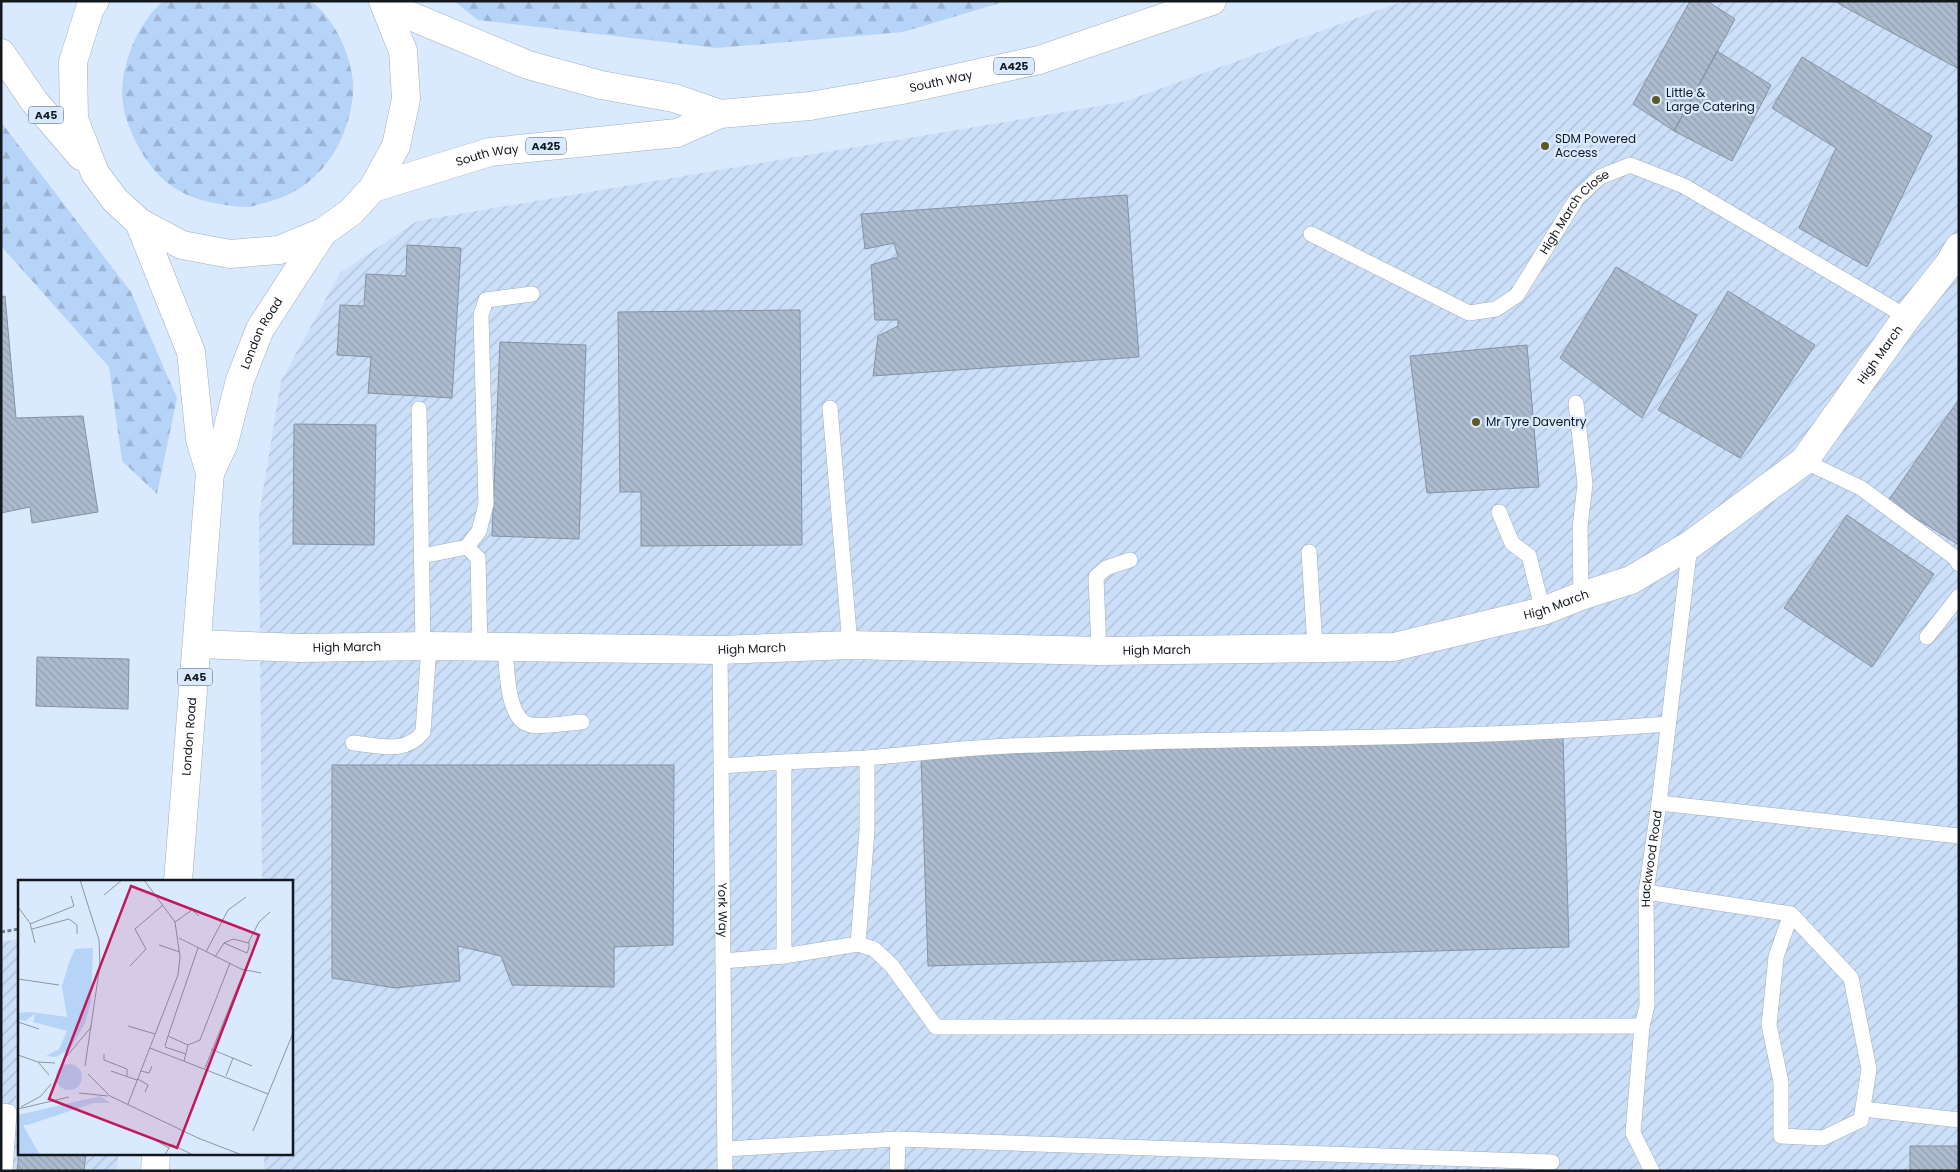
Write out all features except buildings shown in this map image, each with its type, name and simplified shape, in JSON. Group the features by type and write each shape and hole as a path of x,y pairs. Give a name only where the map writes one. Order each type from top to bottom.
{"main road":[{"path":"95,1 90,8 72,62 74,119 95,173 114,200 139,222 182,245 230,254 278,250 323,232 351,212 373,188 396,146 406,99 403,51 385,4"},
{"name":"South Way","path":"373,188 490,152 677,133 720,114 810,106 902,90 1039,60 1212,1"},
{"name":"South Way","path":"385,4 528,65 601,85 674,98 720,114"},
{"name":"A45","path":"1,53 34,101 95,173"},
{"name":"London Road","path":"139,222 191,352 200,439 210,473 178,880"},
{"name":"London Road","path":"210,473 224,443 240,380 260,329 323,232"},
{"name":"High March","path":"198,644 301,648 426,646 720,650 850,646 1099,651 1394,647 1543,611 1581,596 1631,580 1690,545 1804,462 1907,316 1949,264 1959,247"},
{"path":"155,1171 156,1154"}],"lane":[{"name":"High March Close","path":"1311,234 1469,313 1496,309 1517,295 1577,198 1600,177 1630,165 1684,186 1907,316"},
{"path":"422,556 467,546 479,531 486,504 481,315 486,300 532,294"},
{"path":"1576,403 1584,484 1580,527 1581,596"},
{"path":"830,408 850,646"},
{"path":"354,743 402,747 414,743 422,732 426,646 418,409"},
{"path":"1804,462 1861,488 1954,557 1959,564"},
{"path":"1499,512 1512,543 1529,556 1543,611"},
{"name":"Hackwood Road","path":"1652,1171 1633,1133 1642,1026 1646,1006 1646,892 1659,803 1690,545"},
{"path":"467,546 478,558 493,647 510,700 520,720 530,725 582,722"},
{"path":"1309,552 1315,647"},
{"path":"1099,651 1096,577 1106,568 1130,560"},
{"path":"1927,637 1959,596"},
{"name":"York Way","path":"720,650 725,1171"},
{"path":"722,766 867,758 1006,746 1265,741 1580,730 1668,724"},
{"path":"858,944 867,830 867,758"},
{"path":"784,762 784,956"},
{"path":"1659,803 1959,836"},
{"path":"1646,892 1791,914 1851,978 1869,1069 1863,1109 1861,1120 1823,1138 1781,1136 1781,1082 1769,1025 1776,957 1791,914"},
{"path":"723,961 784,956 858,944 874,949 892,966 936,1026 1642,1026"},
{"path":"1863,1109 1959,1120"},
{"path":"1,1111 9,1112 5,1171"},
{"path":"897,1171 898,1139"},
{"path":"725,1149 898,1139 1552,1162"}],"path":[{"path":"1,932 18,929"}],"shaded area":[{"path":"1404,1 1959,1 1959,1171 264,1171 264,1154 292,1154 292,880 262,880 259,515 281,381 340,273 417,221 1123,102"},
{"path":"18,939 18,1154 118,1154 117,1171 1,1171 1,942"}],"green space":[{"path":"163,1 310,1 328,18 342,42 347,56 351,69 353,94 350,113 337,148 314,177 300,188 283,197 243,207 192,197 169,184 151,166 143,155 128,124 122,92 124,73 133,43 149,16"},
{"path":"454,1 1007,1 903,32 717,48 478,20"},
{"path":"1,122 131,292 177,398 157,494 122,461 109,367 1,246"}],"place":[{"name":"Little & Large Catering","path":"1656,100"},
{"name":"SDM Powered Access","path":"1545,146"},
{"name":"Mr Tyre Daventry","path":"1476,422"}]}
